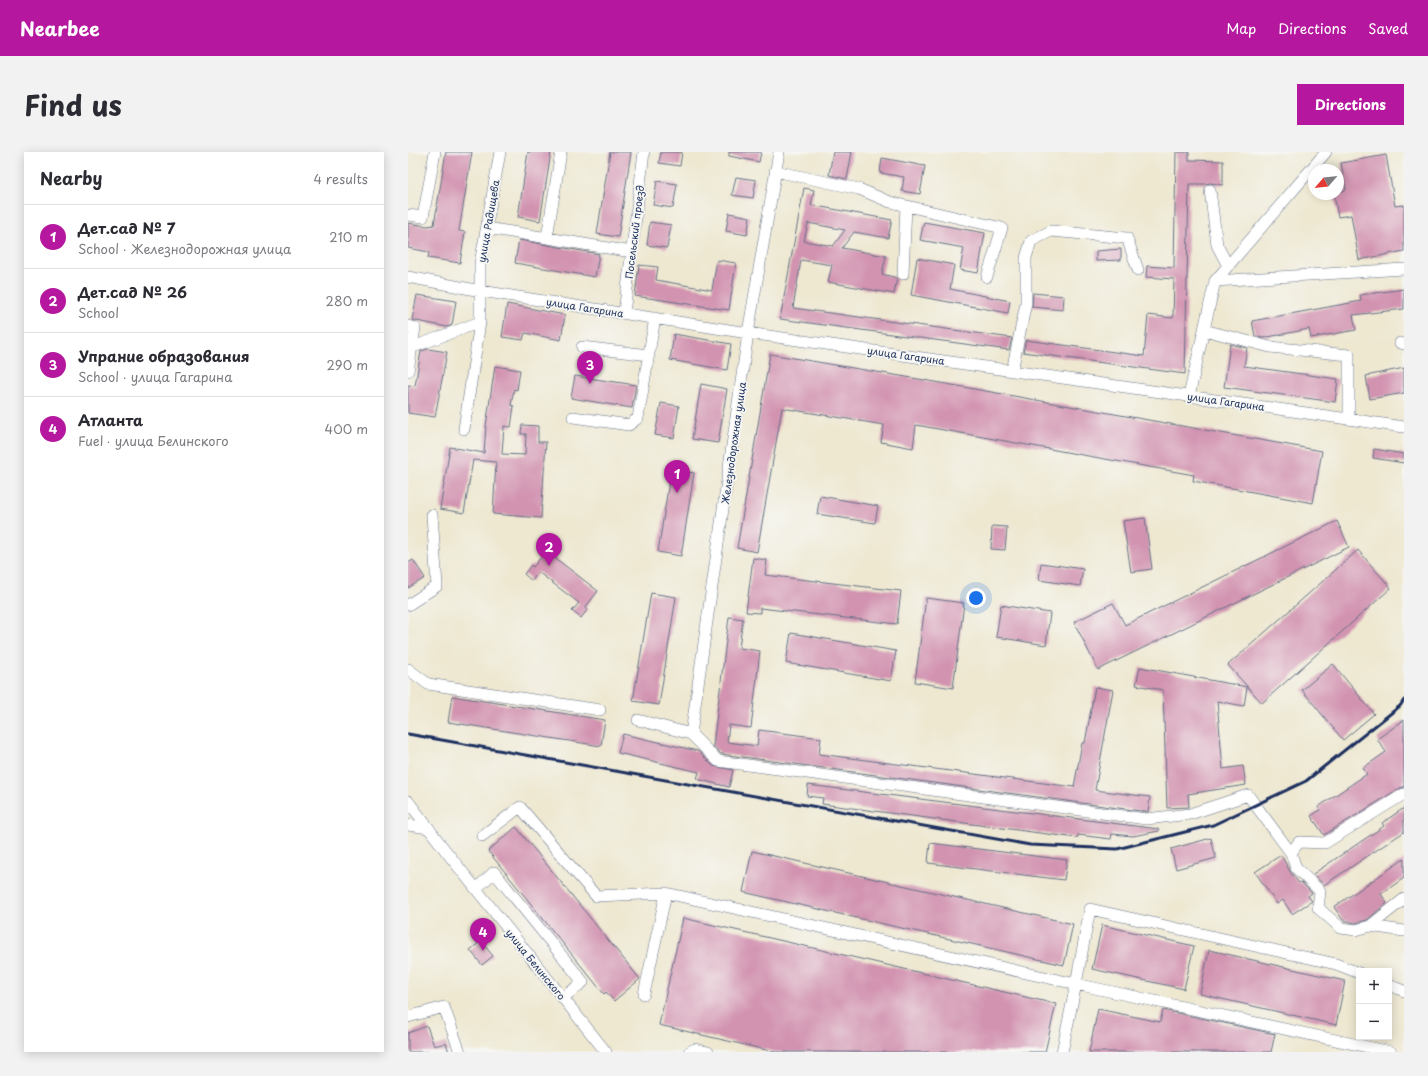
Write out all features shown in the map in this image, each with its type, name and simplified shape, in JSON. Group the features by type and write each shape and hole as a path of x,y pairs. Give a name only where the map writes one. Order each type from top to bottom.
{"street":[{"path":"408,215 423,217 435,152"},
{"name":"улица Радищева","path":"464,429 480,322 480,264 500,152"},
{"path":"548,237 561,152"},
{"name":"Посельский проезд","path":"624,313 644,152"},
{"name":"Железнодорожная улица","path":"691,734 748,333 779,152"},
{"path":"1189,396 1215,281 1326,152"},
{"path":"776,171 859,189 890,202 1002,228 987,277"},
{"path":"1210,190 1217,245 1228,266"},
{"path":"903,274 906,206"},
{"path":"487,228 632,252"},
{"path":"1012,371 1026,303 1026,258 1031,241 1051,231 1127,238 1138,270"},
{"path":"1215,281 1404,269"},
{"name":"улица Гагарина","path":"408,277 481,291 748,333 1404,427"},
{"path":"573,417 630,424 638,418 655,318"},
{"path":"410,347 480,322"},
{"path":"408,326 415,328 410,347 408,371"},
{"path":"1204,330 1270,347 1349,354 1349,419"},
{"path":"582,347 649,355"},
{"path":"408,605 438,586 432,515"},
{"path":"408,669 428,684 600,710"},
{"path":"638,720 691,734 718,761 1146,819 1190,814 1248,795 1291,853 1296,868 1320,891 1318,908 1340,928 1356,930 1370,926 1404,899"},
{"path":"1291,853 1299,842 1325,843 1404,794"},
{"name":"улица Белинского","path":"408,801 606,1052"},
{"path":"482,836 520,807 596,896 666,893 1391,1052"},
{"path":"408,825 429,828"},
{"path":"476,889 494,872 583,982 563,998"},
{"path":"644,994 666,893"},
{"path":"1062,1052 1090,909 1336,964 1356,972"},
{"path":"1370,926 1404,931"},
{"path":"1392,986 1404,991"},
{"path":"408,1017 444,1007 460,1052"},
{"path":"689,1052 695,1049 708,1052"}],"building":[{"path":"446,152 472,152 459,231 465,232 460,263 428,258 429,252 408,248 408,223 427,226 434,225"},
{"path":"528,152 551,152 540,221 518,217"},
{"path":"610,152 631,152 618,237 597,234"},
{"path":"661,152 682,152 680,166 659,163"},
{"path":"729,152 761,152 759,162 729,156"},
{"path":"833,152 852,152 847,179 829,175"},
{"path":"1176,152 1189,152 1189,160 1223,161 1223,185 1210,183 1189,184 1185,374 1023,352 1026,340 1144,356 1148,315 1173,318 1174,279 1146,277 1147,266 1174,268"},
{"path":"1386,155 1395,206 1404,205 1404,251 1359,260 1351,215 1338,217 1335,200 1344,200 1344,190 1346,190 1344,164 1341,163"},
{"path":"882,158 925,166 920,194 902,191 904,177 880,173"},
{"path":"736,177 756,180 753,198 732,195"},
{"path":"657,181 677,184 673,208 653,205"},
{"path":"804,188 814,190 811,205 892,220 888,238 854,232 842,248 886,256 882,274 897,278 894,294 828,282 832,265 801,260 793,308 1012,338 1009,350 780,319","holes":["808,223 845,230 833,246 804,241"]},
{"path":"729,213 750,217 747,235 726,231"},
{"path":"650,222 671,225 667,248 647,245"},
{"path":"924,222 985,233 978,273 960,270 964,248 920,240"},
{"path":"519,240 599,254 595,277 515,263"},
{"path":"1121,249 1121,260 1096,261 1096,251"},
{"path":"917,258 954,265 950,289 1010,301 1008,313 911,295"},
{"path":"717,260 736,263 729,310 635,296 639,265 658,267 656,280 712,290"},
{"path":"1404,289 1404,309 1353,315 1356,330 1311,338 1309,329 1263,338 1255,336 1252,321 1361,301 1360,295"},
{"path":"1033,293 1064,296 1063,310 1032,307"},
{"path":"417,295 456,301 452,325 447,327 412,320"},
{"path":"507,304 565,315 561,340 525,333 523,340 502,337"},
{"path":"674,334 731,344 727,370 670,360"},
{"path":"1230,344 1247,348 1244,366 1338,379 1335,402 1224,387"},
{"path":"428,349 447,352 435,417 408,413 408,385 415,386 421,351"},
{"path":"770,354 1322,451 1313,503 1193,481 1194,475 916,425 913,448 881,442 884,425 782,408 757,552 737,548"},
{"path":"495,366 520,370 517,390 514,389 511,405 514,406 511,427 504,426 502,454 525,455 526,434 521,434 522,425 538,426 538,442 546,442 541,518 493,514 496,462 473,460 464,513 440,509 450,447 484,453 486,426"},
{"path":"1404,368 1404,393 1370,399 1366,376"},
{"path":"575,376 636,385 632,408 571,398"},
{"path":"701,384 727,389 718,443 692,439"},
{"path":"661,403 679,406 674,438 655,435"},
{"path":"1374,449 1404,454 1404,463 1373,458"},
{"path":"671,469 694,473 681,556 658,552"},
{"path":"820,496 878,506 875,523 817,514"},
{"path":"1145,518 1152,569 1131,572 1123,521"},
{"path":"1337,521 1349,547 1098,670 1074,622 1113,603 1125,625"},
{"path":"992,526 1007,527 1005,550 991,549"},
{"path":"1358,550 1391,588 1262,703 1228,665"},
{"path":"546,551 598,591 585,608 588,609 581,618 572,611 579,603 538,572 532,581 524,574 531,565 533,567"},
{"path":"753,558 767,560 765,575 901,591 897,624 760,608 760,613 746,612"},
{"path":"413,560 425,578 408,588 408,563"},
{"path":"1041,563 1083,569 1080,586 1039,580"},
{"path":"651,593 676,597 659,705 633,701"},
{"path":"926,598 964,603 953,688 915,682"},
{"path":"1001,605 1050,613 1046,645 996,637"},
{"path":"729,617 743,619 739,648 760,651 751,728 729,725 727,742 757,746 759,730 821,738 819,754 1074,787 1082,743 1085,743 1095,687 1113,690 1095,790 1150,797 1148,812 721,754 713,746"},
{"path":"791,633 896,651 891,681 786,663"},
{"path":"1333,664 1374,714 1343,740 1302,690"},
{"path":"1140,667 1247,687 1244,706 1217,701 1223,769 1243,766 1246,785 1188,794 1189,807 1167,808 1163,690 1136,685"},
{"path":"452,696 605,720 601,746 448,722"},
{"path":"1404,720 1404,787 1400,788 1324,835 1311,816 1320,810 1318,807 1367,774 1363,768 1386,752 1377,739"},
{"path":"623,734 698,751 713,766 733,770 729,787 697,779 699,772 618,753"},
{"path":"808,785 1159,829 1159,831 1133,836 1112,834 1111,839 1078,835 1077,838 822,804 823,798 807,796"},
{"path":"1404,808 1404,832 1324,885 1313,874 1384,826 1382,823"},
{"path":"516,827 640,979 614,1001 606,992 604,994 488,851"},
{"path":"1211,838 1216,858 1176,869 1171,849"},
{"path":"930,843 1067,860 1064,880 928,863"},
{"path":"752,851 1073,924 1064,965 743,892"},
{"path":"1281,855 1291,873 1299,883 1301,882 1312,893 1308,896 1312,901 1292,914 1283,900 1277,904 1255,872"},
{"path":"1404,859 1404,878 1381,894 1387,903 1367,920 1355,923 1343,920 1334,907"},
{"path":"683,918 1056,1004 1045,1052 775,1052 659,1025"},
{"path":"1102,925 1194,946 1184,989 1092,969"},
{"path":"481,941 493,956 482,965 470,950"},
{"path":"1209,950 1345,981 1336,1025 1200,994"},
{"path":"1098,1009 1160,1022 1163,1010 1275,1034 1271,1052 1089,1052"},
{"path":"427,1026 434,1046 446,1043 449,1052 408,1052 408,1033"}],"railway":[{"path":"408,734 1030,845 1117,849 1213,825 1306,781 1400,706 1404,700"}],"place":[{"name":"Упрание образования","path":"590,384"},
{"name":"Дет.сад № 7","path":"677,493"},
{"name":"Дет.сад № 26","path":"549,566"},
{"name":"Атланта","path":"483,951"}]}
